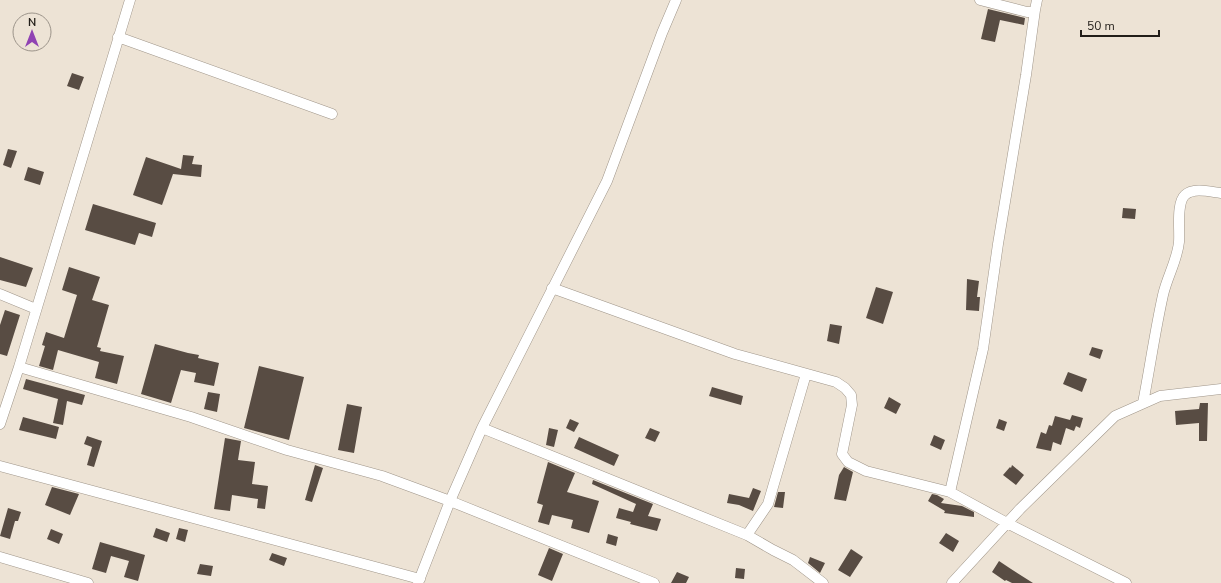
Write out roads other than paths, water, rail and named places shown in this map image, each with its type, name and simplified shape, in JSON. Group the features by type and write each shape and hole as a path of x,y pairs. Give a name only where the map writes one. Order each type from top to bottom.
{"street":[{"path":"0,424 19,367 130,0"},
{"path":"0,466 419,581 450,501 482,428 607,181 662,33 676,0"},
{"path":"980,0 1027,12 1032,12 1036,5"},
{"path":"950,492 984,348 998,244 1036,5"},
{"path":"118,37 332,114"},
{"path":"1143,403 1164,294 1179,244 1180,207 1182,200 1185,195 1191,191 1221,193"},
{"path":"552,288 735,354 836,382 851,395 852,405 842,454 848,462 866,471 950,492 1007,523 1126,583"},
{"path":"0,294 36,309"},
{"path":"19,367 191,417 287,450 382,476 450,501 654,583"},
{"path":"747,535 768,504 806,374"},
{"path":"952,583 1020,509 1114,416 1160,396 1221,389"},
{"path":"482,428 747,535 793,560 812,580 823,583"},
{"path":"0,557 88,583"}]}
